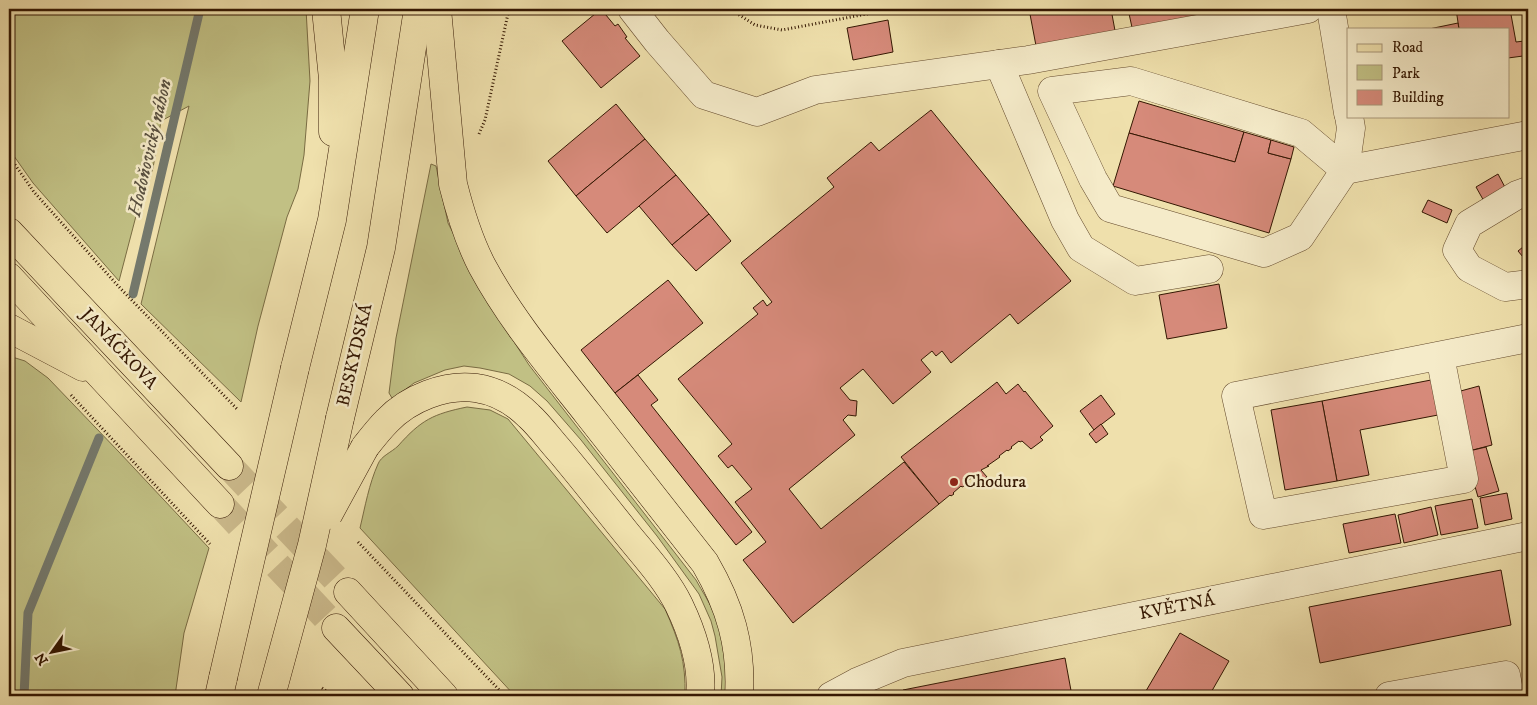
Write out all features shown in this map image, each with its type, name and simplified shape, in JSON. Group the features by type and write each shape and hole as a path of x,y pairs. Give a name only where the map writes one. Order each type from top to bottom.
{"main road":[{"path":"326,9 334,79 332,220"},
{"path":"221,687 294,368 332,220 365,9"},
{"name":"BESKYDSKÁ","path":"271,696 312,545 381,248 418,9"},
{"path":"436,9 453,184 473,246 482,266 505,304 534,346 705,563 726,603 736,637 739,659 739,696"},
{"name":"JANÁČKOVA","path":"9,215 17,241 229,466"},
{"name":"JANÁČKOVA","path":"9,277 220,504"},
{"path":"9,328 101,376"},
{"path":"312,545 365,447 388,420 409,403 435,392 463,388 476,388 490,392 510,401 530,416 667,585 678,603 694,643 700,696"},
{"path":"348,592 444,696"},
{"path":"336,628 400,696"}],"street":[{"path":"632,9 704,95 757,112 815,90 1028,60 1308,9"},
{"path":"1331,9 1347,109"},
{"path":"1028,60 1052,91 1093,179 1110,208 1264,253 1300,237 1345,170 1351,128 1349,118"},
{"path":"999,64 1065,220 1081,248 1135,281 1208,269"},
{"path":"1052,91 1131,81 1301,133 1345,170"},
{"path":"1345,170 1528,135"},
{"path":"1528,191 1516,195 1469,224 1457,250 1468,268 1505,287 1528,284"},
{"path":"1440,356 1464,478 1263,515 1236,396 1528,338"},
{"name":"KVĚTNÁ","path":"831,696 857,682 903,663 1528,536"},
{"path":"1389,696 1506,675 1510,696"}],"path":[{"path":"478,137 485,120 509,9"},
{"path":"730,9 755,25 782,30 893,9"},
{"path":"9,156 34,192 120,288 238,410"},
{"path":"70,394 210,544"},
{"path":"358,542 505,696"},
{"path":"322,688 333,696"}],"green space":[{"path":"9,9 306,9 310,81 304,155 298,189 287,217 258,326 241,402 141,304 189,106 161,121 153,168 136,216 119,281 33,183 9,149"},
{"path":"431,164 436,166 448,223 481,288 500,320 529,365 696,580 715,615 722,635 726,665 726,696 721,696 722,677 715,636 711,621 699,594 657,536 581,440 547,401 530,386 509,374 464,366 445,370 414,383 396,397 392,398 389,393 396,338"},
{"path":"9,356 25,361 48,378 209,548 184,633 175,696 9,696"},
{"path":"467,407 490,410 508,419 665,609 681,651 685,696 515,696 360,528 372,479 382,459 428,419 445,412"}],"building":[{"path":"601,9 615,26 618,24 627,37 625,38 640,56 601,88 562,41"},
{"path":"1029,9 1111,9 1116,36 1037,51"},
{"path":"1128,9 1264,9 1133,32"},
{"path":"1456,9 1510,9 1516,42 1524,41 1528,44 1528,59 1524,60 1523,56 1510,58 1510,28 1459,28"},
{"path":"888,20 893,52 853,60 847,28"},
{"path":"1458,23 1459,28 1434,28"},
{"path":"1139,101 1244,132 1235,162 1129,133"},
{"path":"616,104 645,139 576,196 548,161"},
{"path":"931,110 1071,281 1018,324 1010,314 951,363 942,351 936,356 932,351 921,360 931,372 893,404 863,369 840,388 850,400 857,401 856,416 848,415 843,420 855,435 789,489 821,529 904,462 939,504 793,623 743,560 766,542 735,502 752,489 732,465 728,468 718,456 732,444 678,379 758,314 753,308 763,300 767,306 772,302 741,263 834,187 827,178 871,142 879,151"},
{"path":"1244,132 1271,140 1268,153 1291,159 1269,233 1113,186 1129,133 1235,162"},
{"path":"645,139 676,175 607,233 576,196"},
{"path":"1271,140 1294,147 1291,159 1268,153"},
{"path":"1498,174 1507,191 1485,203 1476,187"},
{"path":"676,175 709,214 672,245 639,206"},
{"path":"1428,200 1452,210 1447,223 1422,212"},
{"path":"709,214 731,241 696,271 672,245"},
{"path":"1528,243 1528,263 1518,251"},
{"path":"668,280 703,323 615,393 581,350"},
{"path":"1219,284 1227,328 1167,339 1159,295"},
{"path":"638,375 658,400 651,405 752,532 736,545 615,393"},
{"path":"1431,380 1438,415 1360,430 1369,475 1337,481 1322,401"},
{"path":"997,382 1006,394 1018,384 1053,426 1040,437 1043,440 1031,449 1022,441 1019,441 987,466 989,466 981,470 987,477 982,481 977,475 973,477 964,483 966,485 961,486 954,494 939,504 901,457"},
{"path":"1479,386 1492,445 1469,451 1457,392"},
{"path":"1101,395 1115,414 1094,430 1080,411"},
{"path":"1322,401 1337,481 1285,490 1271,410"},
{"path":"1101,424 1108,434 1096,443 1089,434"},
{"path":"1486,447 1499,491 1478,497 1465,452"},
{"path":"1507,493 1512,519 1485,525 1480,498"},
{"path":"1472,499 1478,528 1441,535 1435,506"},
{"path":"1431,507 1438,535 1404,543 1398,515"},
{"path":"1395,514 1401,543 1349,553 1343,524"},
{"path":"1501,570 1511,625 1320,663 1309,607"},
{"path":"1180,633 1229,661 1209,696 1143,696"},
{"path":"1065,658 1072,696 904,696 903,690"}],"waterway":[{"name":"Hodoňovický náhon","path":"133,294 200,9"},
{"name":"Hodoňovický náhon","path":"24,696 28,613 99,438"}],"tunnel":[{"path":"229,466 348,592"},
{"path":"220,504 336,628"}],"place":[{"name":"Chodura","path":"954,482"}]}
